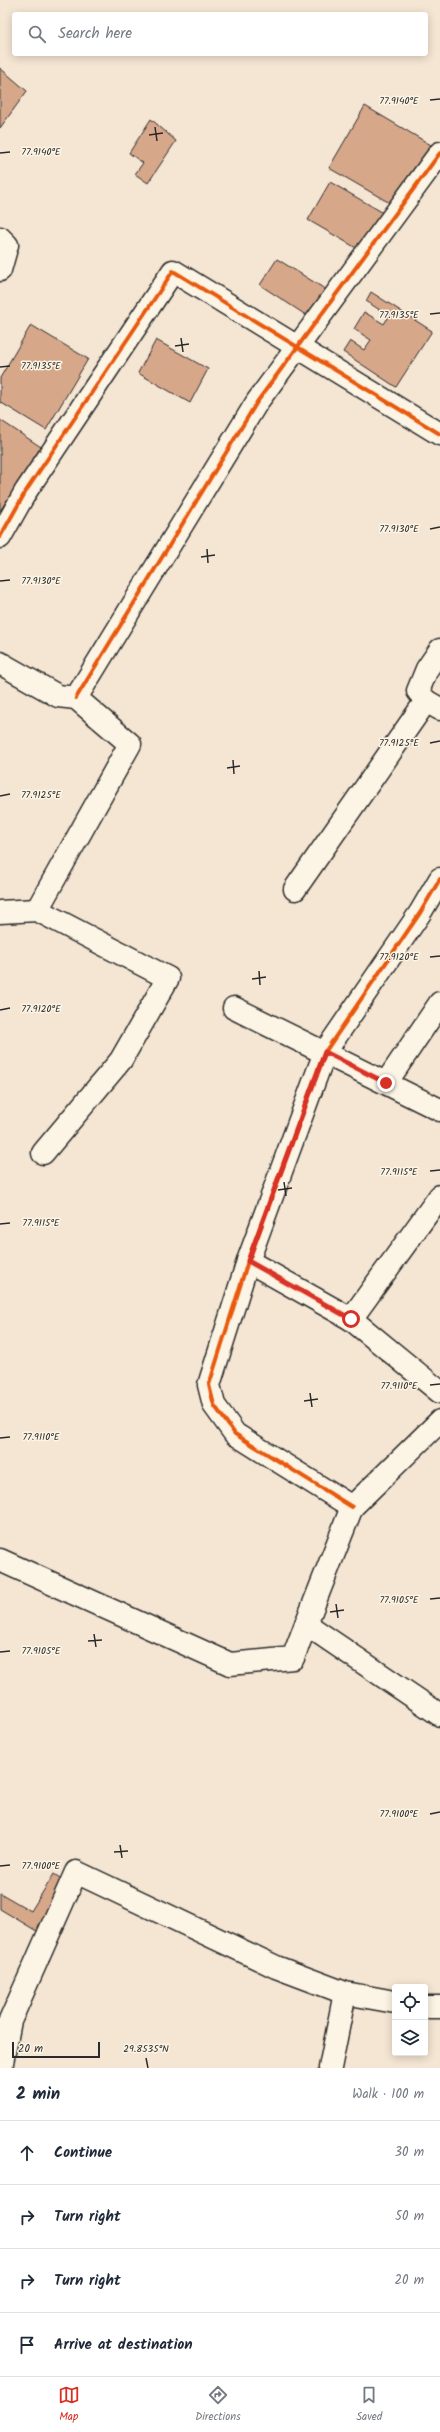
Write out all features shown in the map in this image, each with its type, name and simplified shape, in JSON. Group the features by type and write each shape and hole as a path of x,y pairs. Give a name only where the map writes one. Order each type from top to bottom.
{"street":[{"path":"76,698 257,402 440,153"},
{"path":"0,238 7,245 0,270"},
{"path":"0,537 26,491 173,271 440,434"},
{"path":"295,889 433,705 418,691 427,669 440,650"},
{"path":"0,663 58,696 76,698 130,744 37,910"},
{"path":"352,1508 235,1434 214,1405 209,1385 248,1261 325,1052 420,913 440,879"},
{"path":"0,912 37,910 168,978 121,1060 43,1153"},
{"path":"386,1083 440,1003"},
{"path":"234,1008 440,1110"},
{"path":"351,1319 440,1196"},
{"path":"248,1261 351,1319 440,1392"},
{"path":"4,1569 230,1664 293,1658 352,1508 440,1421"},
{"path":"306,1624 440,1715"},
{"path":"1,2068 5,2019 76,1872 276,1968 345,1993 392,2001"},
{"path":"330,2068 345,1993"},
{"path":"428,2007 440,2007"}],"building":[{"path":"0,68 27,91 0,128"},
{"path":"365,106 431,145 395,206 329,168"},
{"path":"151,119 176,141 148,183 135,174 143,163 129,153"},
{"path":"330,182 387,215 365,253 308,220"},
{"path":"277,259 333,294 315,321 260,285"},
{"path":"371,292 432,331 396,387 343,352 350,341 364,350 371,340 354,329 364,312 384,324 389,316 366,301"},
{"path":"31,325 88,359 46,430 0,402 0,378"},
{"path":"156,340 208,369 190,403 138,373"},
{"path":"0,420 41,447 0,511"},
{"path":"54,1874 69,1884 40,1933 0,1909 0,1893 31,1911"}],"cycle path":[{"path":"76,698 257,402 440,153"},
{"path":"0,537 26,491 173,271 440,434"},
{"path":"352,1507 235,1434 214,1405 209,1385 248,1261 325,1052 420,913 440,879"}],"route":[{"path":"351,1319 285,1279 248,1261 325,1052 386,1083"}]}
